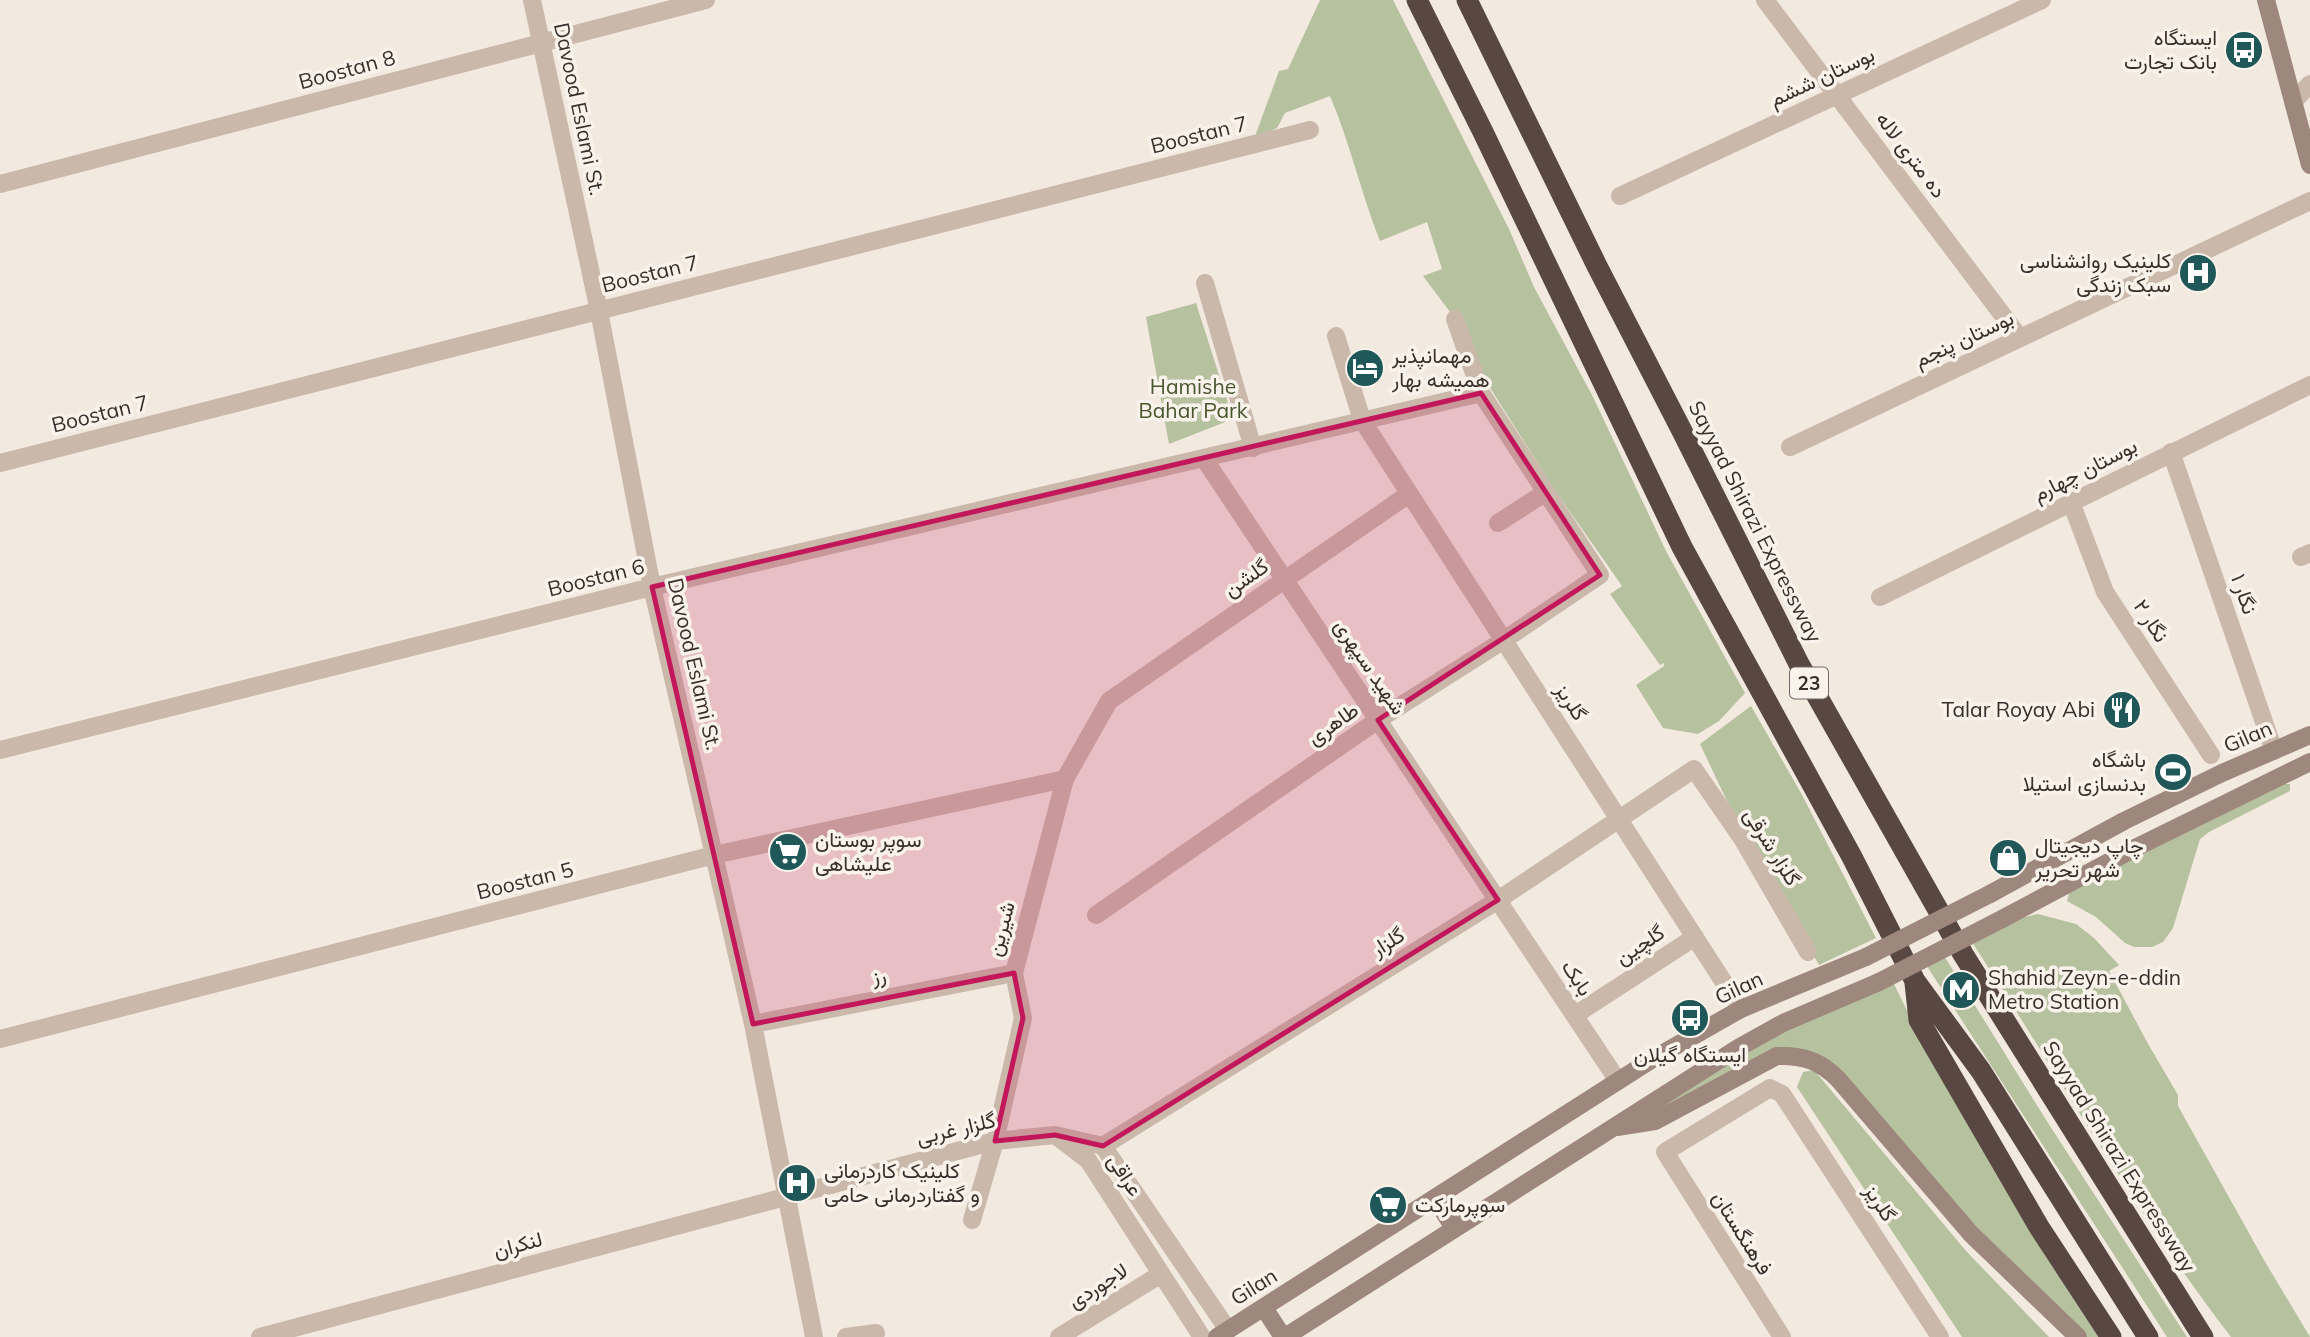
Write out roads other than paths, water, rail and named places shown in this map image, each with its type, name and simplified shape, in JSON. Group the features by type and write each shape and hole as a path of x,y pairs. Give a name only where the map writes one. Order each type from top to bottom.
{"highway":[{"name":"23","path":"1416,0 1483,132 1682,547 1852,857 1915,981 1981,1071 2148,1337"},
{"name":"Sayyad Shirazi Expressway","path":"1467,0 1597,266 1798,664 1963,954 2203,1337"},
{"path":"1915,981 1919,1020 2039,1227 2111,1337"}],"main road":[{"path":"2266,0 2310,165"},
{"name":"Gilan","path":"1226,1335 1618,1081 1741,1009 1866,957 2146,810 2310,735"},
{"path":"1264,1308 1284,1337 1610,1128 1783,1023 1879,982 2137,846 2290,772 2310,765"},
{"path":"1610,1128 1655,1121 1777,1056 1796,1055 1809,1059 1826,1067 1838,1079 1971,1234 2078,1337"},
{"path":"1435,1198 1454,1228"}],"street":[{"name":"Davood Eslami St.","path":"532,0 599,311 652,587 753,1024 814,1337"},
{"name":"Boostan 8","path":"0,184 706,0"},
{"name":"ده متری لاله","path":"1765,0 2020,338"},
{"name":"بوستان ششم","path":"1620,196 2042,0"},
{"path":"2293,102 2310,83"},
{"name":"Boostan 7","path":"0,463 1310,130"},
{"name":"بوستان پنجم","path":"1790,447 2310,201"},
{"path":"1205,283 1252,448"},
{"path":"1455,319 1481,393 1546,492 1498,523"},
{"name":"گلریز","path":"1336,336 1362,420 1741,1009"},
{"name":"بوستان چهارم","path":"1880,597 2310,384"},
{"name":"Boostan 6","path":"0,750 652,587 1205,460 1481,393"},
{"name":"نگار ۱","path":"2171,452 2274,751"},
{"name":"شهید سپهری","path":"1205,460 1498,900"},
{"name":"طاهری","path":"1096,915 1378,720 1600,575 1546,492"},
{"name":"گلشن","path":"1110,701 1409,494"},
{"name":"نگار ۲","path":"2071,502 2105,592 2211,755"},
{"name":"شیرین","path":"972,1220 995,1141 1023,1018 1014,973 1065,779 1110,701"},
{"name":"گلزار","path":"1103,1146 1498,900 1694,769"},
{"name":"گلزار شرقی","path":"1694,769 1743,840 1808,952"},
{"name":"Boostan 5","path":"0,1039 714,855 1065,779"},
{"name":"بابک","path":"1498,900 1618,1081"},
{"name":"گلچین","path":"1575,1015 1695,937"},
{"name":"رز","path":"753,1024 1014,973"},
{"name":"گلریز","path":"1665,1152 1770,1088 1782,1094 1940,1337"},
{"name":"عراقی","path":"1055,1135 1103,1146 1226,1335"},
{"name":"عراقی","path":"1055,1135 1088,1160 1202,1337"},
{"name":"گلزار غربی","path":"787,1196 995,1141 1055,1135"},
{"name":"فرهنگستان","path":"1665,1152 1782,1337"},
{"name":"لنکران","path":"260,1337 787,1196"},
{"name":"لاجوردی","path":"1059,1337 1161,1273"},
{"path":"846,1337 876,1333"}],"place":[{"name":"ایستگاه بانک تجارت","path":"2244,50"},
{"name":"کلینیک روانشناسی سبک زندگی","path":"2198,273"},
{"name":"مهمانپذیر همیشه بهار","path":"1365,368"},
{"name":"Talar Royay Abi","path":"2122,710"},
{"name":"باشگاه بدنسازی استیلا","path":"2173,772"},
{"name":"سوپر بوستان علیشاهی","path":"788,852"},
{"name":"چاپ دیجیتال شهر تحریر","path":"2008,858"},
{"name":"Shahid Zeyn-e-ddin Metro Station","path":"1961,990"},
{"name":"ایستگاه گیلان","path":"1690,1018"},
{"name":"کلینیک کاردرمانی و گفتاردرمانی حامی","path":"797,1183"},
{"name":"سوپرمارکت","path":"1388,1205"}],"park label":[{"name":"Hamishe Bahar Park","path":"1193,399"}]}
